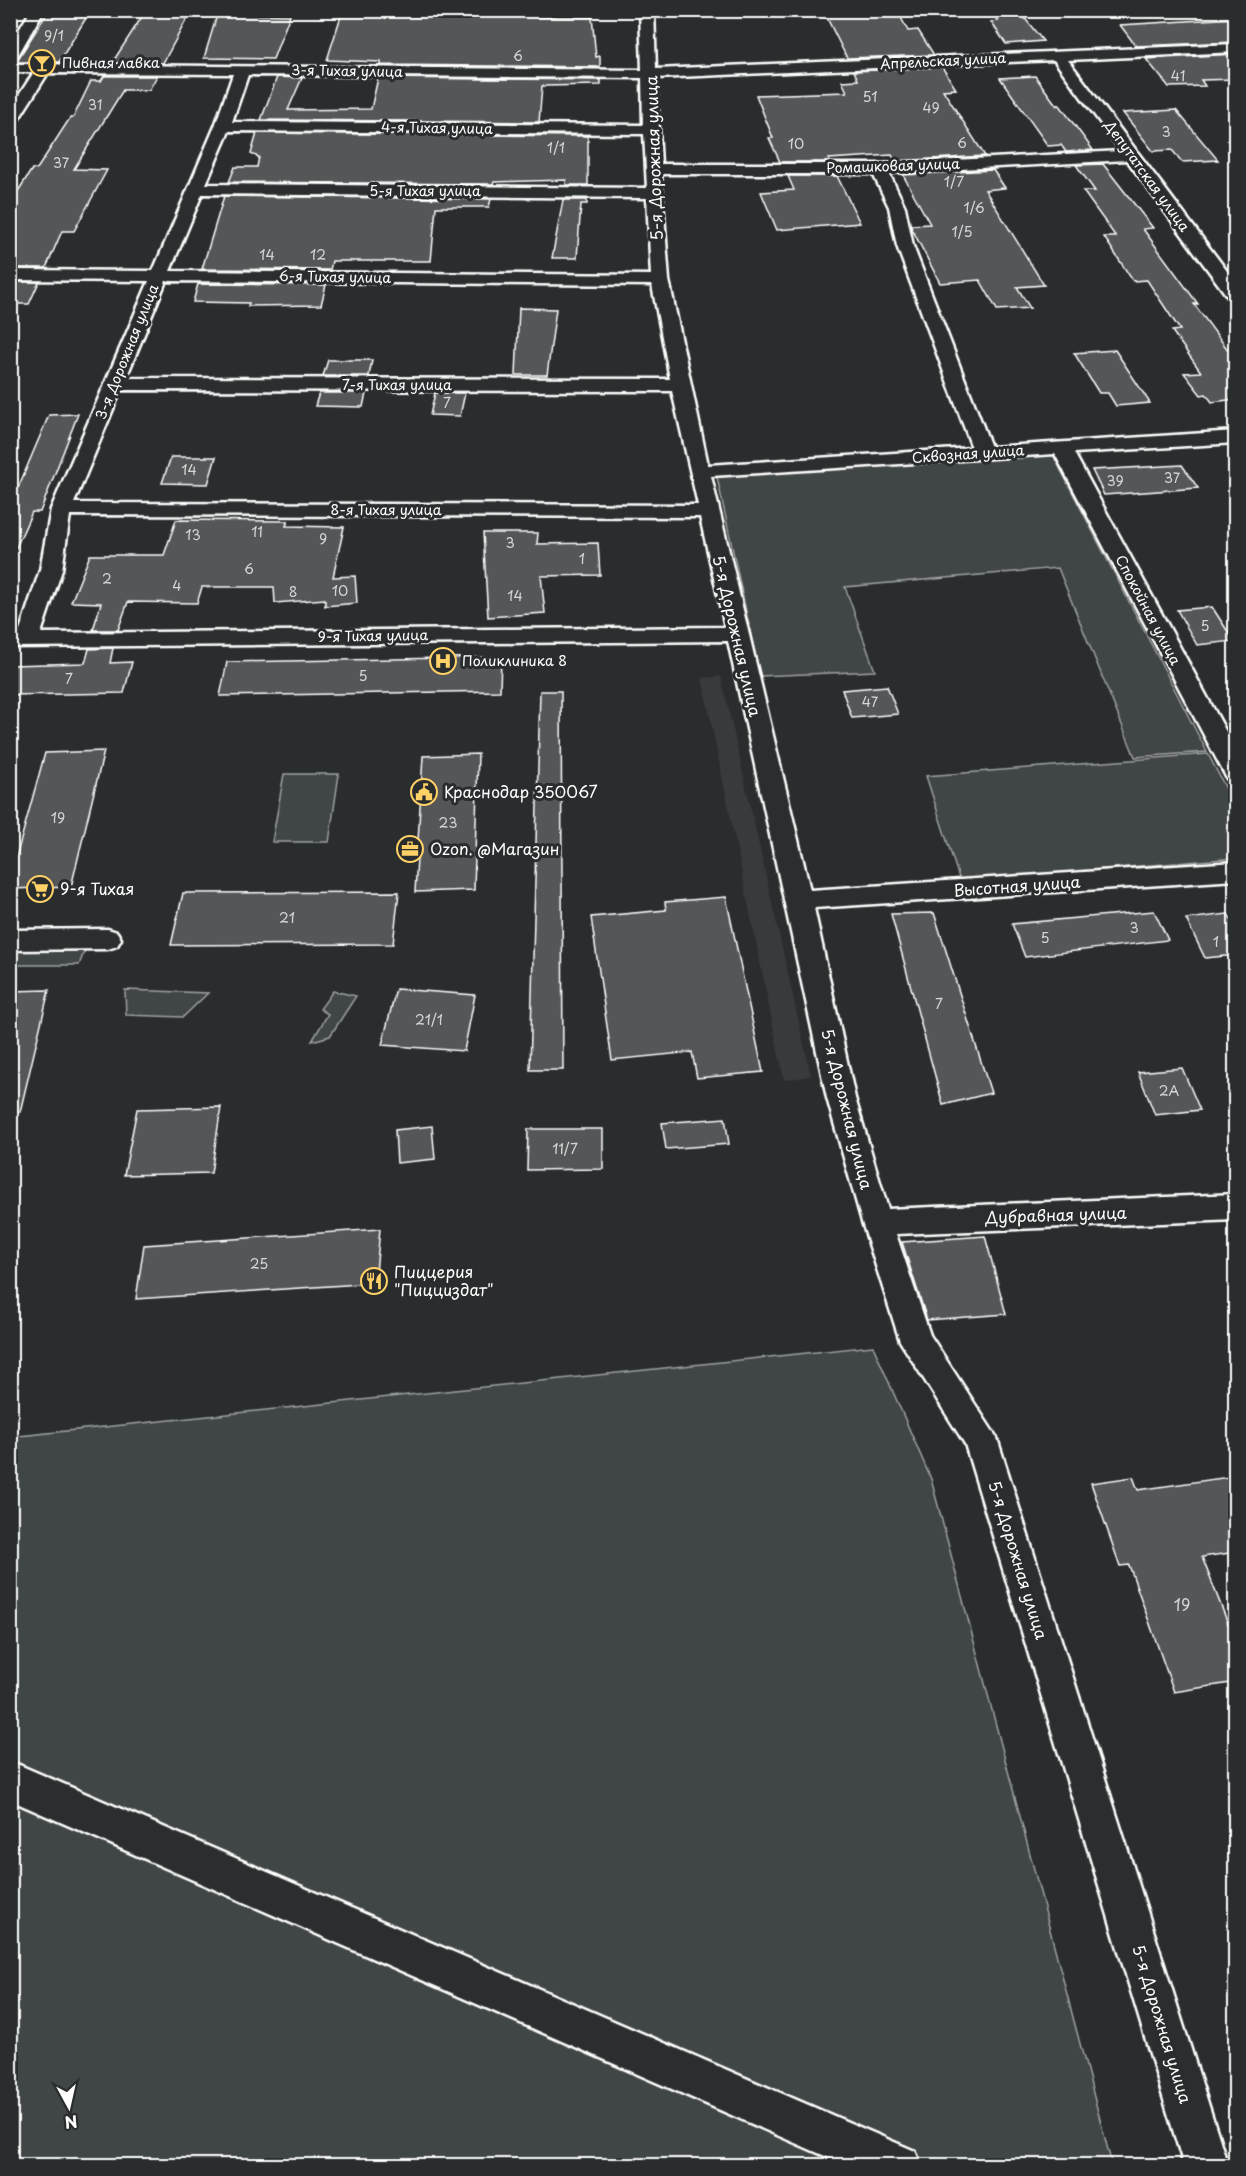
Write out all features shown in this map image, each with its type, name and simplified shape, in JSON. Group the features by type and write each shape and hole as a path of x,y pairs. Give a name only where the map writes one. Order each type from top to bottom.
{"street":[{"path":"10,57 38,10"},
{"name":"5-я Дорожная улица","path":"647,10 660,280 680,385 736,634 800,900 841,1098 877,1222 916,1341 980,1438 1206,2166"},
{"name":"Апрельская улица","path":"650,74 1236,48"},
{"name":"Депутатская улица","path":"1058,56 1236,296"},
{"name":"3-я Тихая улица","path":"10,68 650,74"},
{"path":"10,122 44,68"},
{"name":"3-я Дорожная улица","path":"19,639 51,570 61,509 223,126 242,70"},
{"name":"4-я Тихая улица","path":"223,126 651,130"},
{"name":"Ромашковая улица","path":"653,169 879,169 1133,155"},
{"path":"879,169 897,207 905,246 984,453"},
{"name":"5-я Тихая улица","path":"195,189 655,193"},
{"name":"6-я Тихая улица","path":"10,275 660,280"},
{"name":"7-я Тихая улица","path":"115,384 680,385"},
{"name":"Сквозная улица","path":"701,471 1236,437"},
{"name":"Спокойная улица","path":"1061,448 1236,773"},
{"name":"8-я Тихая улица","path":"61,509 710,512"},
{"name":"9-я Тихая улица","path":"19,639 537,634 658,637 736,634"},
{"name":"Высотная улица","path":"800,900 1236,871"},
{"path":"10,940 108,939"},
{"name":"Дубравная улица","path":"877,1222 1236,1207"},
{"path":"10,1780 900,2166"}],"shaded area":[{"path":"1052,453 1207,752 1135,757 1058,568 845,587 875,671 760,676 717,477"},
{"path":"721,676 811,1076 784,1080 702,678"},
{"path":"1208,754 1235,806 1235,858 960,881 926,776"},
{"path":"284,774 339,774 329,842 272,842"},
{"path":"10,950 85,950 79,965 11,965"},
{"path":"125,990 208,993 183,1017 126,1015"},
{"path":"333,991 356,996 330,1036 312,1041 328,1014 320,1009"},
{"path":"873,1346 931,1479 1112,2165 11,2165 10,1437"}],"building":[{"path":"49,10 91,10 59,62 16,62"},
{"path":"823,10 897,10 908,31 918,30 934,55 847,58"},
{"path":"1019,11 1043,41 1006,44 991,22 998,21 991,13"},
{"path":"143,15 189,15 163,63 112,63"},
{"path":"217,15 290,15 273,59 204,58"},
{"path":"341,16 592,17 596,57 600,56 600,67 381,65 381,62 327,60"},
{"path":"1236,18 1236,42 1136,46 1120,25"},
{"path":"1236,54 1236,79 1201,80 1205,86 1169,87 1146,59"},
{"path":"942,67 956,89 943,90 985,156 895,161 892,155 829,159 830,162 780,162 769,138 773,138 756,95 847,92 842,81 858,80 854,71"},
{"path":"104,76 157,76 149,90 123,90 74,169 107,170 74,231 62,231 46,268 10,268 10,204 32,169 37,169 70,118 73,118 91,81 101,81"},
{"path":"1035,76 1093,150 1066,152 1061,145 1048,146 1000,78"},
{"path":"277,77 302,78 288,110 371,109 378,78 601,80 601,85 542,86 539,122 261,120"},
{"path":"1176,110 1218,160 1182,162 1172,150 1153,151 1123,113"},
{"path":"257,133 588,136 588,185 566,185 566,180 494,182 493,184 229,182 235,167 257,167 259,157 251,154"},
{"path":"1103,164 1153,228 1143,229 1198,304 1194,304 1228,350 1236,349 1236,399 1212,402 1206,394 1201,395 1184,373 1201,372 1172,331 1180,330 1147,280 1133,281 1104,237 1116,237 1083,191 1095,191 1076,165"},
{"path":"993,170 1005,188 985,190 1044,285 1017,287 1030,308 997,310 980,280 940,283 912,229 911,225 930,224 903,175"},
{"path":"788,176 837,176 860,223 777,230 761,192 794,190"},
{"path":"224,196 491,199 489,207 436,207 431,261 332,261 330,270 202,269"},
{"path":"563,200 587,200 587,204 581,204 577,258 552,258"},
{"path":"10,282 39,282 29,304 10,304"},
{"path":"198,284 326,285 321,305 248,306 249,303 193,302"},
{"path":"519,308 556,309 547,375 516,375"},
{"path":"1115,350 1150,403 1116,406 1108,393 1099,393 1074,353"},
{"path":"328,360 372,360 369,376 323,376"},
{"path":"319,393 366,393 363,407 315,406"},
{"path":"435,393 465,393 460,416 430,415"},
{"path":"78,414 40,512 32,512 10,561 10,495 15,495 49,415"},
{"path":"171,457 216,457 208,484 162,483"},
{"path":"1182,465 1198,488 1104,495 1092,470"},
{"path":"176,520 288,521 286,526 344,527 333,577 355,576 357,603 325,606 325,599 275,603 274,587 202,587 197,603 128,602 118,630 93,630 101,603 71,602 90,555 164,555"},
{"path":"483,533 538,533 537,544 598,543 600,575 541,576 545,613 488,617"},
{"path":"1212,607 1234,641 1197,645 1177,610"},
{"path":"113,648 110,663 132,662 124,693 10,695 10,665 85,663 89,649"},
{"path":"501,657 500,691 220,696 227,662"},
{"path":"887,686 898,714 852,718 842,690"},
{"path":"540,691 561,691 563,1070 530,1070"},
{"path":"104,751 71,887 10,889 10,879 45,753"},
{"path":"478,754 474,890 415,892 423,756"},
{"path":"399,892 393,944 171,945 183,893"},
{"path":"726,897 763,1072 697,1078 692,1052 612,1060 591,917 666,910 665,902"},
{"path":"1154,911 1168,940 1025,957 1012,924"},
{"path":"934,913 991,1093 943,1105 891,914"},
{"path":"1228,914 1236,928 1236,955 1205,958 1186,919"},
{"path":"396,989 475,995 464,1051 382,1045"},
{"path":"49,990 20,1112 10,1111 10,991"},
{"path":"1182,1068 1200,1110 1155,1115 1138,1072"},
{"path":"221,1107 211,1173 124,1175 137,1109"},
{"path":"725,1118 729,1144 666,1149 662,1123"},
{"path":"432,1126 435,1159 397,1163 395,1130"},
{"path":"528,1129 603,1129 603,1169 527,1170"},
{"path":"380,1229 375,1283 136,1299 144,1245"},
{"path":"985,1236 1006,1314 927,1320 902,1242"},
{"path":"1236,1476 1236,1552 1202,1557 1236,1644 1236,1682 1174,1692 1129,1565 1120,1566 1091,1483 1133,1477 1138,1490"}],"place":[{"name":"Пивная лавка","path":"42,63"},
{"name":"Поликлиника 8","path":"443,661"},
{"name":"Краснодар 350067","path":"424,792"},
{"name":"Ozon. @Магазин","path":"410,849"},
{"name":"9-я Тихая","path":"40,889"},
{"name":"Пиццерия \"Пицциздат\"","path":"374,1281"}]}
